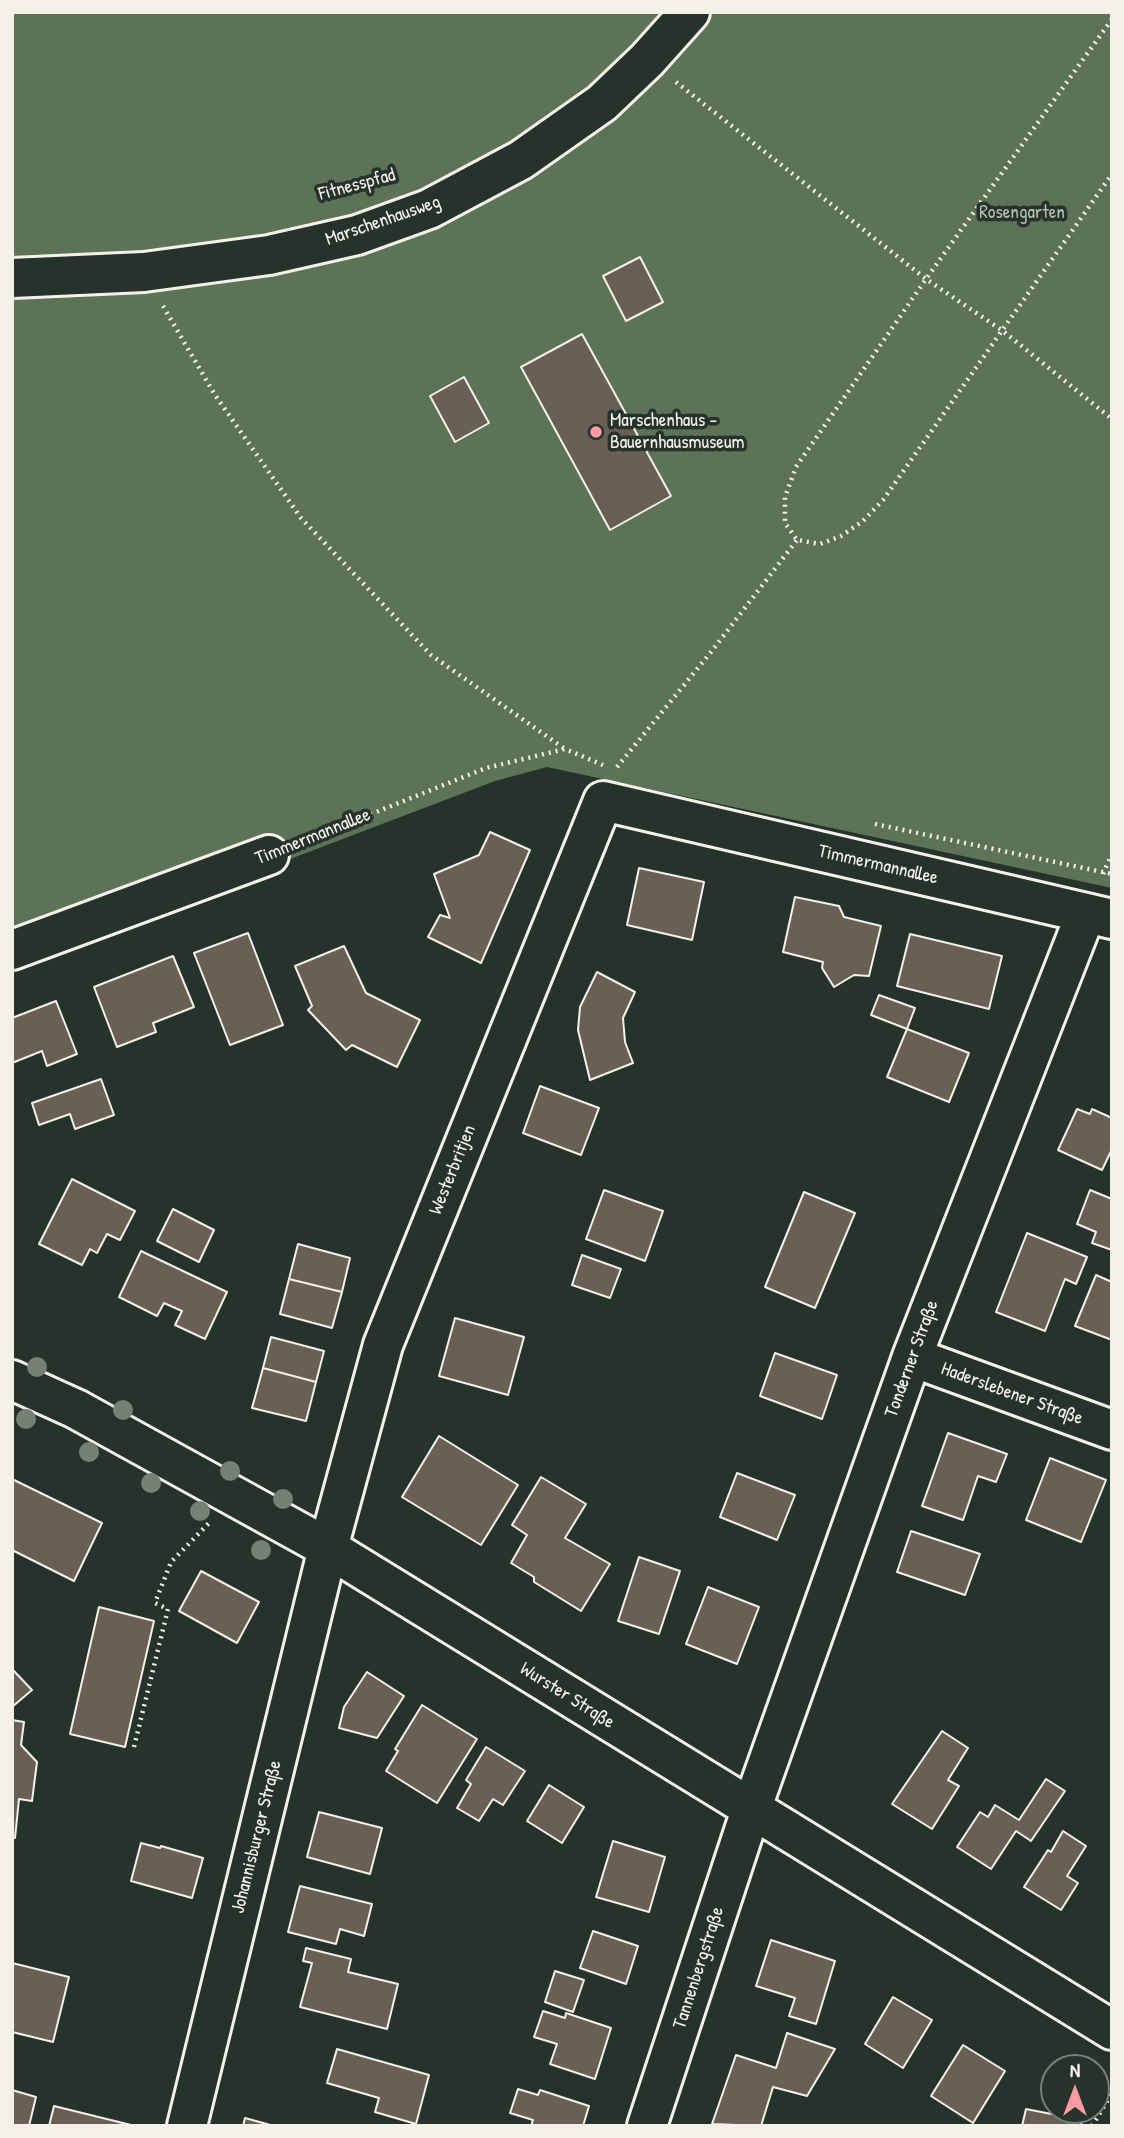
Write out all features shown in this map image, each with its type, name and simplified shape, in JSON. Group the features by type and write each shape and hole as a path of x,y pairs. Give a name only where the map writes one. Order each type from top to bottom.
{"street":[{"name":"Marschenhausweg","path":"12,278 144,272 269,255 357,235 429,209 521,160 602,103 648,60 690,12"},
{"name":"Timmermannallee","path":"609,786 1099,916"},
{"name":"Westerbritjen","path":"328,1548 383,1345 609,786"},
{"name":"Timmermannallee","path":"12,950 269,855"},
{"name":"Tonderner Straße","path":"751,1810 912,1357 1099,916"},
{"name":"Haderslebener Straße","path":"912,1357 1112,1430"},
{"name":"Wurster Straße","path":"12,1380 76,1409 328,1548 1112,2030"},
{"name":"Johannisburger Straße","path":"187,2126 328,1548"},
{"name":"Tannenbergstraße","path":"647,2126 751,1810"}],"path":[{"path":"1112,19 926,279 796,467 785,497 785,523 797,540 820,544 841,537 863,521 883,500 1112,174"},
{"path":"648,60 926,279 1003,331 1112,419"},
{"path":"144,272 215,395 301,518 431,655 565,749 609,786 797,540"},
{"name":"Timmermannallee","path":"269,855 486,768 565,749"},
{"path":"134,1747 168,1609 155,1603 172,1562 235,1497"},
{"path":"1092,2126 1112,2094"}],"green space":[{"name":"Rosengarten","path":"12,12 1112,12 1112,888 547,767 495,781 12,965"}],"building":[{"path":"640,257 663,302 626,321 603,276"},
{"name":"Marschenhaus - Bauernhausmuseum","path":"582,334 671,496 610,530 521,367"},
{"path":"464,377 489,423 455,442 430,396"},
{"path":"490,832 530,850 481,963 428,937 440,915 450,918 434,874 479,855"},
{"path":"639,868 704,882 692,940 627,925"},
{"path":"795,897 839,906 844,917 881,926 869,976 854,975 834,987 822,968 823,962 783,952"},
{"path":"248,933 283,1025 230,1045 194,953"},
{"path":"910,934 1002,956 989,1009 897,986"},
{"path":"344,946 366,993 420,1020 397,1067 352,1045 346,1050 308,1010 312,1006 295,966"},
{"path":"173,956 194,1007 153,1023 156,1032 117,1047 94,987"},
{"path":"597,972 635,992 623,1018 625,1042 633,1063 590,1080 578,1030 580,1007"},
{"path":"879,995 915,1008 907,1029 871,1015"},
{"path":"56,1001 77,1054 47,1066 42,1051 12,1063 12,1018"},
{"path":"907,1029 969,1053 949,1102 887,1077"},
{"path":"101,1079 114,1115 75,1129 70,1114 39,1125 32,1103"},
{"path":"540,1086 599,1108 581,1155 523,1133"},
{"path":"1077,1109 1090,1114 1092,1109 1112,1118 1112,1149 1102,1170 1058,1150"},
{"path":"72,1179 135,1211 120,1240 107,1234 97,1253 90,1249 82,1265 39,1244"},
{"path":"604,1190 663,1211 645,1261 586,1239"},
{"path":"1090,1190 1112,1199 1112,1250 1092,1243 1096,1232 1077,1224"},
{"path":"804,1192 855,1213 815,1308 765,1287"},
{"path":"173,1209 214,1230 199,1262 157,1241"},
{"path":"1027,1233 1087,1257 1076,1284 1065,1279 1045,1331 996,1312"},
{"path":"298,1244 350,1258 342,1292 289,1279"},
{"path":"141,1251 227,1292 205,1339 175,1325 182,1311 164,1303 157,1316 119,1297"},
{"path":"582,1255 621,1269 610,1298 572,1285"},
{"path":"1096,1275 1112,1282 1112,1340 1075,1326"},
{"path":"289,1279 342,1292 332,1328 280,1314"},
{"path":"455,1318 524,1337 508,1395 439,1376"},
{"path":"271,1337 324,1351 316,1382 263,1368"},
{"path":"775,1353 837,1375 822,1419 760,1396"},
{"path":"263,1368 316,1382 306,1421 252,1408"},
{"path":"948,1433 1007,1454 996,1482 978,1476 963,1520 922,1506"},
{"path":"439,1436 518,1485 481,1545 402,1497"},
{"path":"1050,1458 1106,1480 1081,1542 1026,1520"},
{"path":"737,1473 795,1495 777,1540 720,1517"},
{"path":"541,1477 586,1504 565,1538 610,1564 581,1611 534,1582 534,1577 511,1563 527,1535 512,1525"},
{"path":"12,1479 102,1523 74,1581 12,1550"},
{"path":"911,1531 980,1554 965,1595 897,1572"},
{"path":"639,1557 680,1571 659,1634 618,1621"},
{"path":"201,1571 259,1602 237,1643 179,1611"},
{"path":"708,1587 759,1607 737,1664 686,1644"},
{"path":"99,1607 154,1621 125,1747 70,1734"},
{"path":"12,1669 32,1690 12,1707"},
{"path":"367,1672 404,1696 377,1738 339,1728 344,1707"},
{"path":"422,1705 477,1739 437,1803 386,1771 398,1751 395,1749"},
{"path":"12,1720 24,1722 21,1745 37,1762 32,1801 19,1799 15,1838 12,1838"},
{"path":"942,1731 968,1748 948,1780 959,1786 932,1829 892,1804"},
{"path":"486,1747 525,1771 503,1805 493,1799 479,1821 457,1808 471,1784 466,1780"},
{"path":"1046,1779 1065,1791 1031,1841 1016,1831 991,1869 957,1847 980,1812 988,1817 995,1805 1019,1820"},
{"path":"549,1785 584,1807 562,1843 527,1821"},
{"path":"319,1812 382,1828 370,1874 307,1857"},
{"path":"1063,1831 1086,1846 1067,1876 1078,1883 1061,1910 1024,1887 1048,1850 1051,1852"},
{"path":"613,1841 665,1857 649,1912 596,1897"},
{"path":"141,1843 203,1858 192,1898 131,1881"},
{"path":"300,1886 372,1904 364,1936 340,1929 336,1944 288,1932"},
{"path":"593,1931 638,1946 626,1984 580,1968"},
{"path":"771,1940 835,1961 816,2024 789,2016 795,1998 756,1986"},
{"path":"306,1948 351,1959 348,1972 398,1984 387,2029 300,2007 312,1963 303,1961"},
{"path":"12,1963 69,1977 53,2042 12,2032"},
{"path":"555,1971 584,1980 573,2012 545,2002"},
{"path":"893,1997 932,2020 903,2068 865,2044"},
{"path":"543,2011 565,2018 566,2013 611,2028 595,2079 550,2064 557,2044 534,2037"},
{"path":"787,2033 835,2049 807,2096 773,2087 761,2126 712,2124 736,2055 776,2068"},
{"path":"963,2045 1005,2071 973,2123 931,2096"},
{"path":"337,2049 429,2075 416,2124 375,2112 379,2098 327,2083"},
{"path":"518,2089 538,2095 540,2090 589,2106 583,2126 531,2126 533,2120 510,2113"},
{"path":"12,2090 36,2097 29,2126 12,2126"},
{"path":"54,2106 131,2125 131,2126 49,2126"},
{"path":"1026,2109 1040,2112 1040,2124 1081,2124 1081,2126 1022,2126"},
{"path":"245,2118 274,2126 243,2126"}],"place":[{"name":"Marschenhaus - Bauernhausmuseum","path":"596,432"}]}
